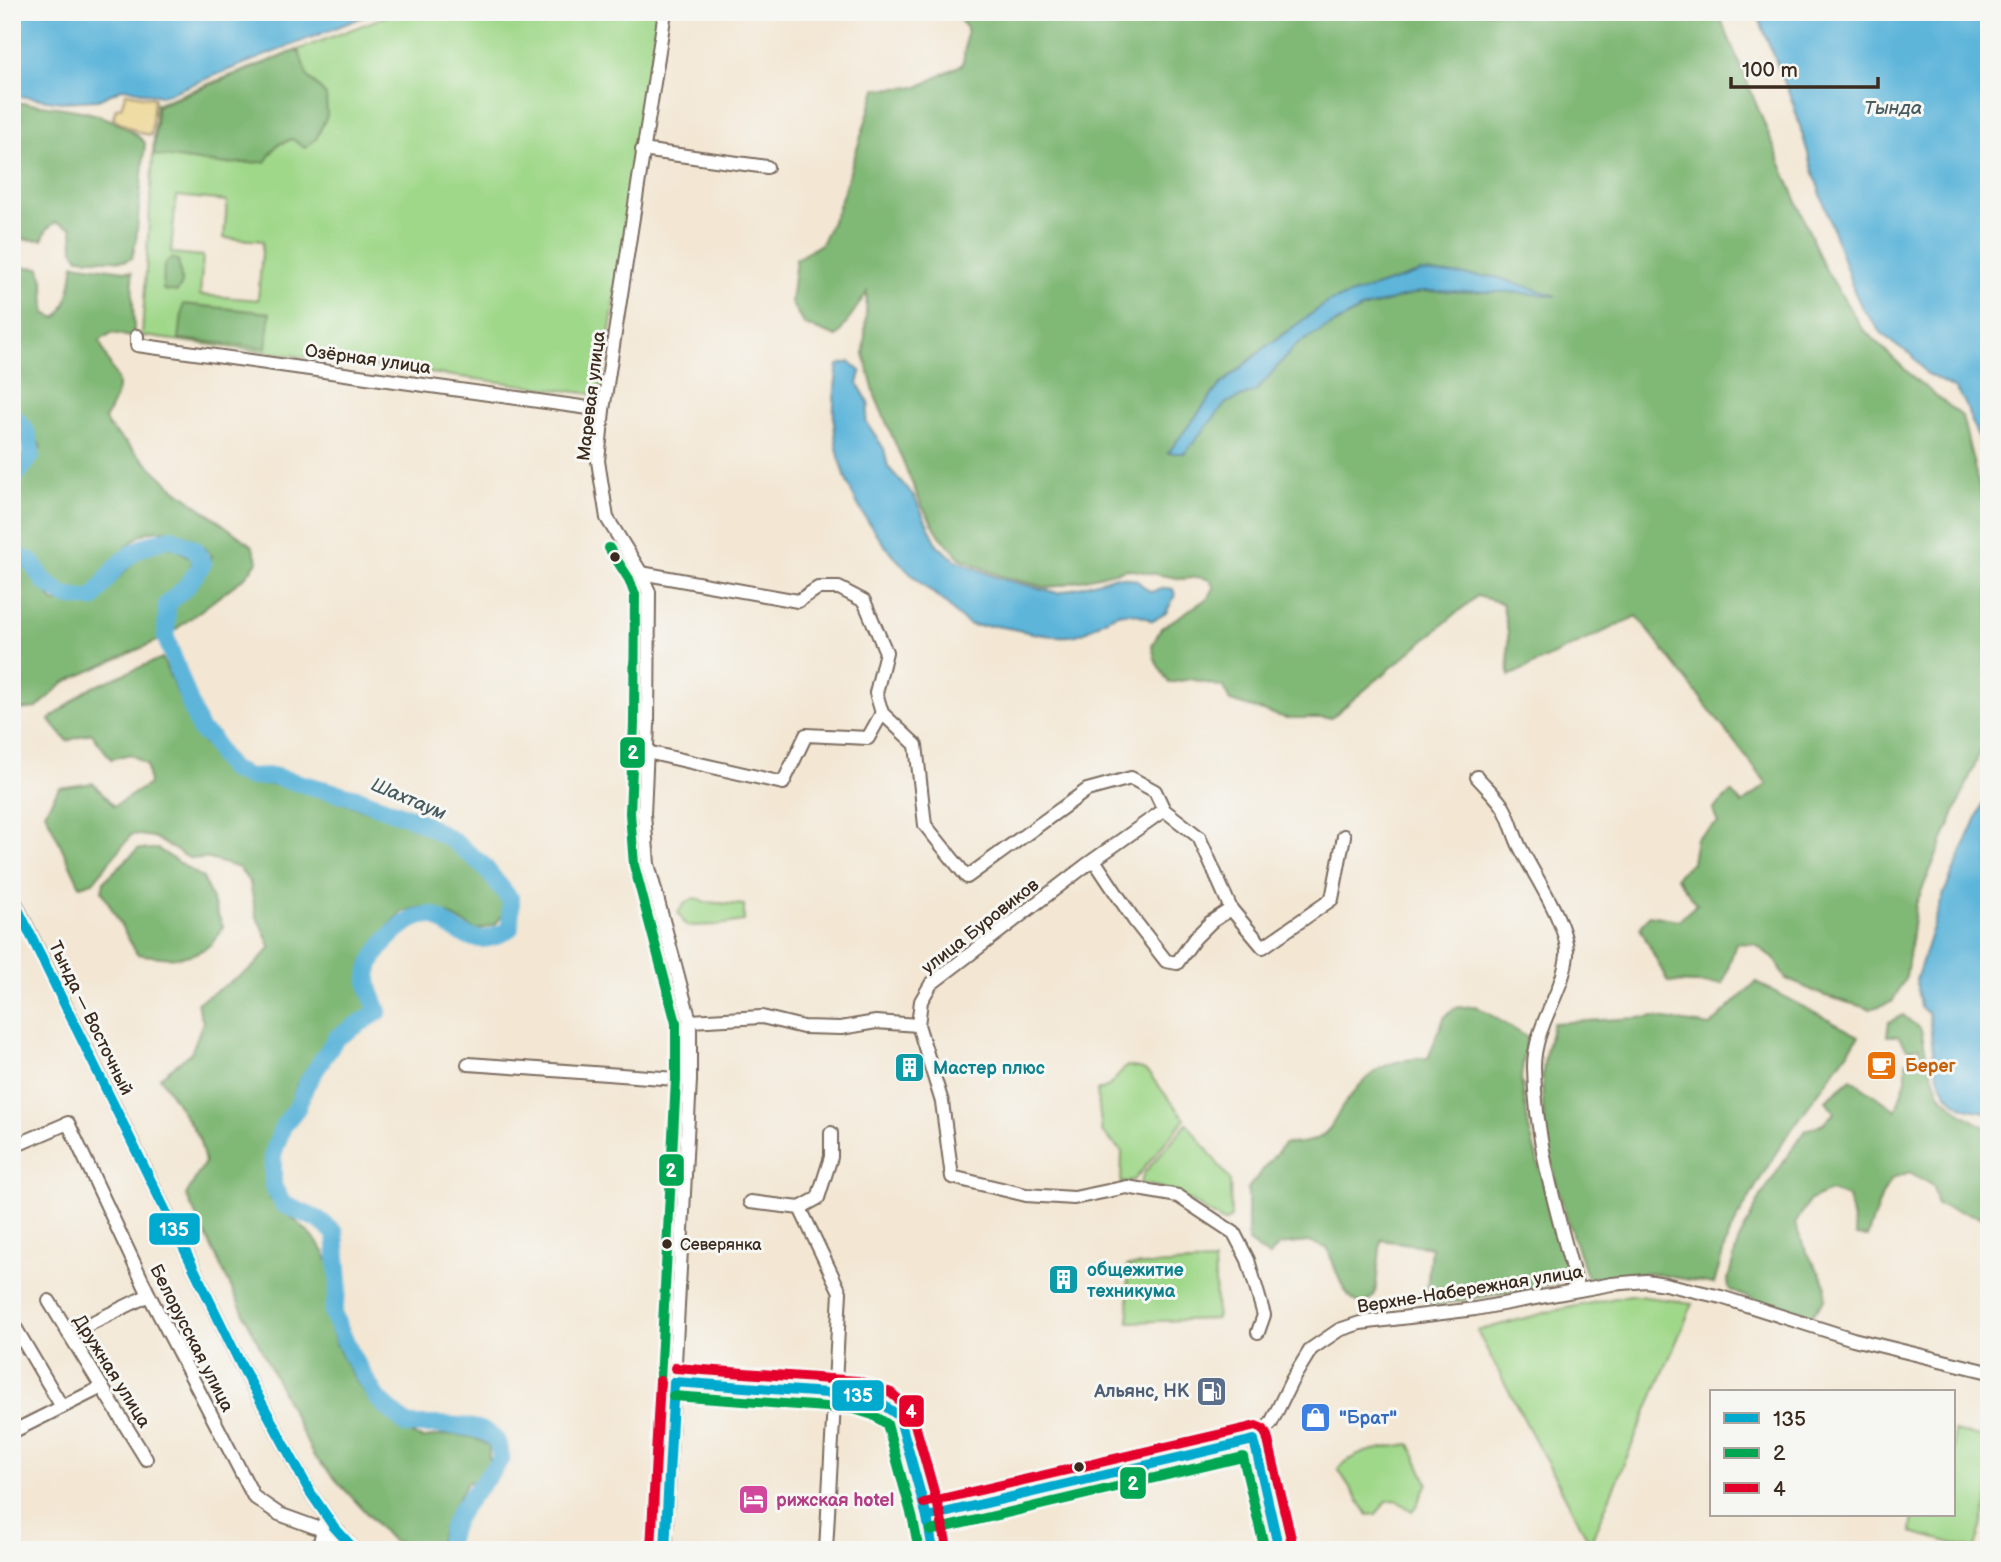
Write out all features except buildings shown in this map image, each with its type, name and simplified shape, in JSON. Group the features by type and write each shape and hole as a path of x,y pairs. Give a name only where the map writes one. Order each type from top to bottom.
{"street":[{"name":"Маревая улица","path":"665,12 603,410 598,461 607,519 641,573 649,593 644,814 648,864 690,1021 690,1080 665,1550"},
{"path":"642,150 766,167"},
{"name":"Озёрная улица","path":"137,336 137,345 603,410"},
{"path":"641,573 797,601 818,588 839,587 864,601 886,652 876,693 882,713 916,745 925,825 967,877 1087,790 1131,778 1155,791 1164,810 1199,837 1231,909 1263,947 1332,899 1344,836"},
{"path":"647,752 783,783 806,735 868,738 882,713"},
{"path":"1478,777 1503,807 1520,847 1557,916 1567,953 1561,983 1543,1020 1534,1062 1536,1115 1546,1171 1578,1290"},
{"name":"улица Буровиков","path":"918,1025 920,1001 931,984 1164,810"},
{"path":"1094,860 1134,920 1166,961 1177,962 1211,922 1231,909"},
{"name":"Тында — Восточный","path":"12,896 185,1254 310,1492"},
{"path":"690,1021 762,1017 803,1027 842,1028 876,1022 918,1025 942,1102 952,1177 1027,1195 1074,1198 1127,1187 1178,1196 1234,1233 1248,1260 1264,1315 1258,1332"},
{"path":"468,1064 690,1080"},
{"name":"Белорусская улица","path":"12,1147 68,1123 149,1295 254,1497 279,1514 323,1530 354,1550"},
{"path":"750,1202 800,1209 818,1198 831,1157 831,1132"},
{"path":"800,1209 840,1292 826,1550"},
{"name":"Верхне-Набережная улица","path":"1254,1440 1271,1423 1311,1349 1339,1329 1360,1323 1475,1309 1578,1290 1646,1281 1721,1297 1853,1339 1989,1372"},
{"path":"69,1334 149,1295"},
{"name":"Дружная улица","path":"49,1301 146,1459"},
{"path":"12,1322 62,1407"},
{"path":"674,1382 835,1393 873,1399 888,1406 899,1416 927,1517 933,1550"},
{"path":"12,1432 102,1387"},
{"path":"927,1517 1254,1440 1279,1550"},
{"path":"310,1492 323,1530 318,1550"},
{"path":"310,1492 354,1550"}],"green space":[{"path":"397,12 659,12 600,395 142,336 156,104","holes":["308,77 326,95 293,139 277,145 154,155 157,106","176,196 227,201 224,238 263,241 258,300 200,295 203,256 171,253"]},
{"path":"953,12 1718,12 1823,265 1861,327 1915,379 1962,416 1983,503 1989,514 1989,731 1916,904 1906,977 1892,1002 1870,1009 1825,996 1786,979 1774,959 1755,944 1736,943 1723,984 1668,982 1640,928 1649,915 1679,920 1697,904 1676,877 1692,862 1696,838 1718,823 1713,810 1731,792 1742,804 1767,784 1637,616 1509,676 1508,632 1502,603 1477,596 1331,718 1286,718 1230,701 1223,687 1191,679 1169,683 1156,662 1152,646 1161,628 1208,598 1214,588 1210,580 1199,577 1183,579 1127,569 1049,588 1000,576 960,558 940,536 921,504 875,396 864,354 867,292 837,337 805,325 791,303 796,259 821,244 838,209 876,89 918,87 963,64 967,28","holes":["1496,277 1551,295 1423,291 1361,309 1297,344 1256,391 1226,403 1168,453 1219,386 1267,346 1328,302"]},
{"path":"298,50 308,77 326,95 327,116 316,139 305,148 292,139 277,145 265,162 220,164 154,155 157,106"},
{"path":"12,102 65,108 100,116 131,131 145,143 132,258 125,261 79,258 73,250 72,228 56,222 47,229 42,240 16,239 12,243"},
{"path":"171,258 178,260 182,284 177,292 163,290 164,265"},
{"path":"12,264 40,268 45,313 56,318 67,300 74,264 132,272 134,330 131,337 112,333 100,341 118,385 113,404 105,419 108,426 170,485 252,546 258,561 245,577 171,633 175,603 195,584 212,556 188,537 168,530 147,532 120,554 95,589 83,592 59,588 49,581 36,561 12,551 12,480 24,472 41,447 22,414 12,406"},
{"path":"183,304 270,313 266,348 179,339"},
{"path":"159,546 175,548 193,560 185,582 162,604 159,640 63,683 37,708 17,710 12,706 12,561 30,571 54,602 93,604 143,553"},
{"path":"162,658 196,735 232,775 249,783 285,786 389,817 439,838 478,869 502,896 506,910 495,925 476,930 448,914 422,907 402,912 384,932 365,965 362,993 370,1009 327,1039 297,1084 291,1104 274,1130 268,1166 270,1199 320,1245 330,1265 333,1285 328,1305 330,1324 348,1368 367,1396 386,1417 414,1435 423,1438 462,1436 474,1438 489,1446 489,1465 484,1477 467,1483 447,1518 436,1550 392,1541 313,1455 186,1195 205,1162 199,1138 160,1077 191,1053 203,1022 197,1003 251,969 271,947 256,915 250,883 239,868 210,859 189,858 153,837 132,834 93,882 80,886 45,812 59,788 93,783 114,806 149,784 147,765 130,754 111,759 91,733 67,741 49,720 88,689"},
{"path":"138,849 158,849 203,878 223,927 210,945 184,956 137,954 102,891 104,881"},
{"path":"695,898 704,902 744,905 744,921 686,926 678,912 686,902"},
{"path":"1756,982 1859,1036 1784,1140 1759,1181 1728,1236 1714,1284 1649,1273 1588,1278 1561,1202 1544,1124 1543,1071 1553,1023 1653,1017 1710,1026"},
{"path":"1476,1006 1527,1037 1521,1078 1529,1129 1567,1268 1558,1283 1431,1306 1427,1290 1431,1247 1381,1240 1375,1294 1366,1304 1351,1298 1345,1291 1327,1248 1309,1242 1279,1245 1269,1257 1248,1242 1248,1188 1284,1144 1306,1142 1321,1136 1352,1094 1370,1076 1389,1064 1428,1058 1444,1018 1454,1008"},
{"path":"1903,1015 1921,1030 1939,1093 1962,1114 1989,1129 1989,1219 1936,1205 1934,1187 1910,1172 1892,1178 1882,1195 1867,1237 1856,1236 1848,1197 1830,1191 1810,1200 1795,1224 1804,1247 1826,1284 1825,1299 1810,1317 1729,1289 1728,1280 1738,1242 1761,1196 1805,1130 1823,1124 1834,1113 1826,1100 1851,1079 1896,1110 1906,1079 1906,1061 1922,1057 1919,1047 1908,1050 1898,1036 1887,1036 1889,1022"},
{"path":"1127,1066 1143,1069 1149,1074 1185,1119 1134,1180 1121,1184 1122,1152 1102,1132 1097,1091 1109,1086"},
{"path":"1187,1123 1230,1180 1231,1218 1224,1222 1174,1193 1140,1184 1144,1173"},
{"path":"1214,1262 1217,1319 1129,1322 1127,1266"},
{"path":"1630,1295 1693,1303 1590,1543 1477,1331 1548,1312"},
{"path":"1955,1431 1989,1439 1989,1497 1975,1549 1911,1532 1913,1516 1955,1516"},
{"path":"1410,1444 1428,1484 1417,1505 1412,1511 1396,1500 1387,1501 1376,1514 1368,1515 1338,1469 1362,1453"}],"sand":[{"path":"126,93 154,98 151,135 140,133 113,118"}],"water":[{"path":"12,12 376,12 165,95 124,88 98,100 61,102 12,95"},
{"name":"Тында","path":"1756,12 1989,12 1989,467 1964,401 1954,388 1926,373 1911,354 1895,345 1881,332 1862,308 1816,180 1793,103"},
{"path":"1421,272 1496,277 1556,296 1507,292 1423,291 1361,309 1297,344 1256,391 1226,403 1185,453 1168,453 1219,386 1267,346 1328,302"},
{"path":"850,362 861,372 858,384 869,403 866,421 884,449 888,467 914,496 938,546 956,560 998,578 1058,593 1117,576 1136,580 1150,592 1173,589 1175,595 1166,613 1152,621 1138,614 1116,614 1089,630 1069,636 1041,635 995,626 975,626 961,619 887,548 858,505 847,482 839,458 834,408 838,365"},
{"path":"1989,790 1989,1113 1961,1106 1944,1089 1935,1064 1929,1014 1920,1007 1916,980 1944,893"}],"waterway":[{"name":"Шахтаум","path":"12,416 27,433 31,456 17,474 12,474"},
{"name":"Шахтаум","path":"12,555 31,561 45,582 65,596 93,599 117,567 145,546 172,538 195,549 203,563 187,586 167,604 166,638 200,730 212,739 232,770 249,777 272,776 360,799 419,821 452,840 483,865 511,900 510,928 495,936 474,938 460,933 434,916 424,916 404,925 385,942 372,962 368,977 378,1012 336,1038 306,1085 297,1108 283,1126 273,1154 273,1186 283,1204 319,1220 335,1233 339,1283 333,1314 352,1356 377,1398 407,1425 469,1427 490,1435 497,1442 501,1458 460,1511 454,1523 448,1550"}],"transit line":[{"name":"2","path":"609,548 629,579 635,595 630,813 634,865 676,1023 676,1080 660,1381"},
{"name":"135","path":"12,897 240,1363 310,1492 334,1527 355,1550"},
{"name":"4","path":"675,1368 858,1381 891,1393 911,1410 947,1547"},
{"name":"4","path":"651,1549 660,1381"},
{"name":"135","path":"674,1382 856,1395 879,1402 899,1416 927,1517 933,1550"},
{"name":"135","path":"665,1550 674,1382"},
{"name":"2","path":"673,1396 854,1409 873,1415 887,1424 919,1550"},
{"name":"4","path":"924,1503 1256,1426 1263,1429 1267,1436 1293,1547"},
{"name":"135","path":"927,1517 1254,1440 1279,1550"},
{"name":"2","path":"930,1531 1243,1457 1265,1550"}],"place":[{"name":"Берег","path":"1882,1066"},
{"name":"Мастер плюс","path":"910,1068"},
{"name":"Северянка","path":"667,1244"},
{"name":"общежитие техникума","path":"1064,1280"},
{"name":"Альянс, НК","path":"1212,1391"},
{"name":"\"Брат\"","path":"1316,1418"},
{"name":"рижская hotel","path":"753,1500"}]}
